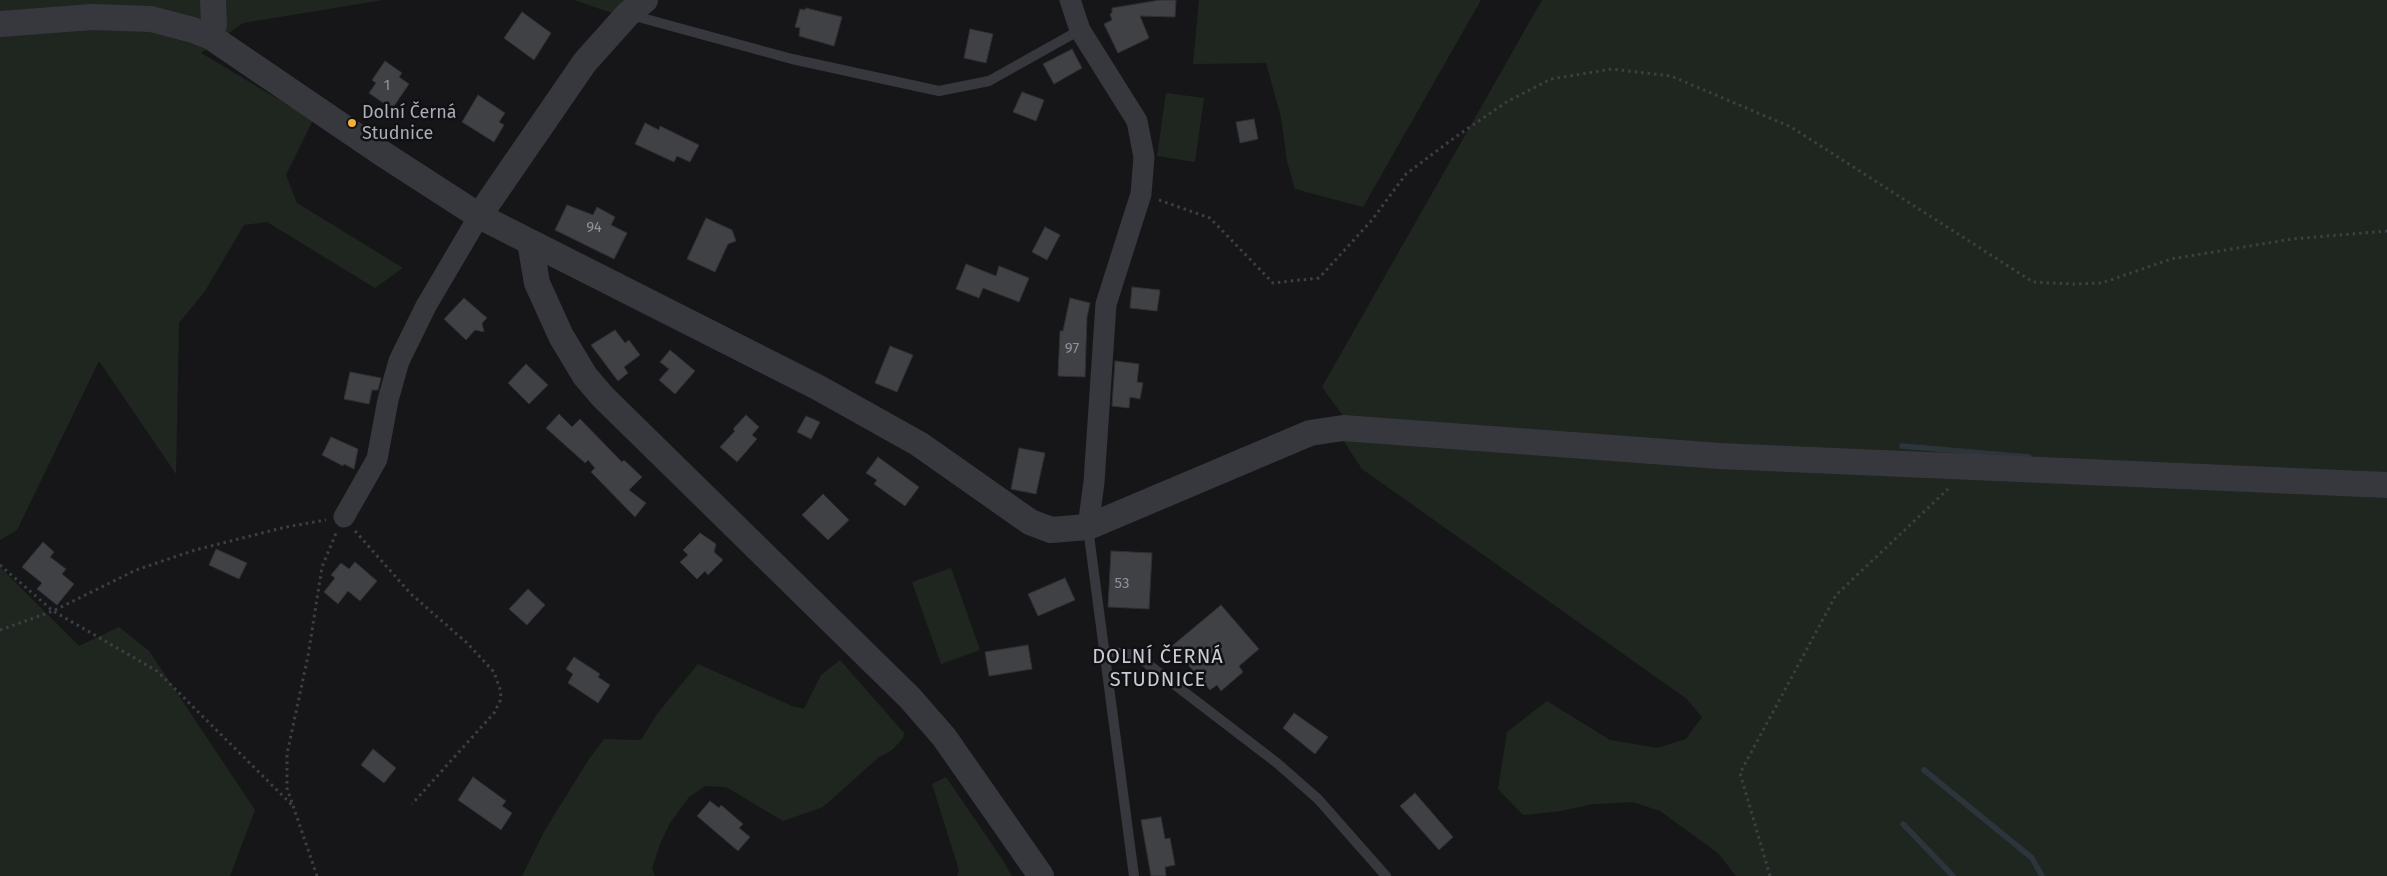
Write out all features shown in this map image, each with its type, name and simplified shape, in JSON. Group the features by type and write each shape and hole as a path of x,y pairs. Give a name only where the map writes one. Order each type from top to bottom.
{"street":[{"path":"211,38 214,24 213,0"},
{"path":"1070,0 1080,30 1138,121 1144,157 1142,194 1106,304 1094,482 1088,527"},
{"path":"344,517 377,459 388,400 399,361 426,306 479,216 585,62 637,7"},
{"path":"0,24 92,17 151,19 192,30 211,38 479,216 819,388 919,444 1030,522 1051,530 1088,527 1310,433 1343,428 1720,456 2387,485"},
{"path":"530,242 537,283 561,336 585,376 602,397 910,698 944,737 1041,876"}],"lane":[{"path":"637,7 792,59 940,90 989,81 1080,30"},
{"path":"1088,527 1134,876"},
{"path":"1104,651 1136,655 1277,763 1318,799 1386,876"}],"path":[{"path":"1142,194 1210,218 1273,283 1319,278 1372,220 1406,174 1454,138 1508,101 1551,79 1612,69 1671,76 1791,127 2033,282 2102,283 2171,259 2292,239 2387,231"},
{"path":"1770,876 1740,773 1836,595 1972,466"},
{"path":"0,630 53,611 136,570 195,550 286,527 344,517"},
{"path":"344,517 411,594 466,643 494,672 502,692 494,713 412,804"},
{"path":"318,876 287,788 287,754 308,656 322,567 344,517"},
{"path":"0,565 53,611 158,671 294,807"}],"shaded area":[{"path":"0,0 383,0 243,23 201,53 313,120 286,175 297,203 403,268 375,288 267,222 244,225 205,291 179,323 176,474 99,361 17,530 0,540"},
{"path":"574,0 627,0 612,13"},
{"path":"1199,0 1481,0 1363,207 1295,189 1287,161 1281,117 1266,63 1193,64"},
{"path":"1542,0 2387,0 2387,473 1721,445 1344,417 1322,387"},
{"path":"1166,93 1204,98 1195,162 1157,156"},
{"path":"1343,440 2387,496 2387,876 1736,876 1718,853 1660,811 1633,802 1593,804 1561,811 1523,815 1498,789 1507,732 1547,701 1610,740 1658,748 1686,739 1702,717 1687,699 1362,469"},
{"path":"0,567 79,646 119,627 149,651 255,810 230,876 0,876"},
{"path":"951,568 980,650 941,664 912,582"},
{"path":"840,660 904,733 903,738 892,750 878,758 823,807 783,821 726,787 705,786 689,797 670,823 660,844 652,869 655,876 522,876 545,830 589,759 604,739 641,740 657,714 698,664 792,706 804,709 821,675"},
{"path":"946,777 1012,876 957,876 959,870 932,784"}],"building":[{"path":"1160,0 1176,0 1175,17 1140,16 1149,38 1118,53 1104,24 1112,20 1110,14 1112,13 1112,8"},
{"path":"806,8 842,17 834,46 799,36 800,28 795,27 800,9 805,10"},
{"path":"522,12 551,33 534,60 504,38"},
{"path":"970,29 993,34 986,63 964,58"},
{"path":"1072,49 1082,68 1054,84 1043,64"},
{"path":"385,61 402,73 399,77 409,84 392,109 369,93 376,83 372,80"},
{"path":"1022,92 1044,100 1036,121 1013,112"},
{"path":"478,95 505,113 499,122 504,125 494,142 462,122"},
{"path":"1254,119 1258,139 1240,143 1236,122"},
{"path":"645,123 659,130 660,126 699,145 690,162 677,156 674,162 635,144"},
{"path":"567,205 593,215 597,207 615,217 611,225 627,233 614,259 555,230"},
{"path":"706,218 732,230 736,241 728,244 715,272 687,259"},
{"path":"1045,227 1060,235 1047,260 1032,252"},
{"path":"966,264 996,276 999,266 1029,278 1019,302 983,288 979,298 956,289"},
{"path":"1132,287 1160,290 1157,311 1130,308"},
{"path":"464,298 487,318 482,323 484,332 475,330 466,340 444,319"},
{"path":"1070,298 1090,303 1087,317 1085,377 1058,376 1060,331 1063,331"},
{"path":"615,330 625,343 629,340 640,355 624,367 628,373 618,381 591,345"},
{"path":"890,346 913,355 897,392 875,383"},
{"path":"670,350 695,371 675,394 659,380 669,369 660,362"},
{"path":"1115,361 1139,364 1137,382 1143,383 1140,399 1130,397 1129,408 1112,406"},
{"path":"526,364 548,385 529,404 508,383"},
{"path":"350,372 381,378 378,390 372,390 369,404 344,399"},
{"path":"559,414 572,427 580,419 622,462 624,460 642,477 629,490 646,503 635,517 591,472 595,468 588,460 585,463 546,428"},
{"path":"746,415 759,427 752,435 757,439 737,462 720,447 735,431 733,429"},
{"path":"806,416 820,422 811,439 797,432"},
{"path":"331,437 358,449 354,469 344,464 343,466 322,455"},
{"path":"1019,448 1045,453 1036,494 1011,489"},
{"path":"878,457 919,487 905,506 874,484 877,480 866,473"},
{"path":"823,494 849,520 828,540 802,515"},
{"path":"700,533 716,544 714,552 723,560 708,575 705,571 697,579 680,562 688,555 683,550"},
{"path":"43,542 54,552 50,557 66,569 62,574 74,584 57,605 37,589 42,583 22,567"},
{"path":"216,549 247,563 239,579 209,565"},
{"path":"1111,551 1152,553 1149,609 1108,607"},
{"path":"355,562 377,581 360,601 348,591 338,604 324,592 335,578 331,575 341,563 349,569"},
{"path":"1065,578 1075,600 1038,616 1028,594"},
{"path":"528,589 545,605 527,625 509,609"},
{"path":"1221,605 1259,649 1239,666 1243,672 1221,691 1217,685 1210,690 1172,646"},
{"path":"1028,645 1032,669 989,676 985,652"},
{"path":"574,657 600,674 598,677 610,685 598,703 568,683 573,674 566,669"},
{"path":"1294,713 1328,737 1315,754 1283,728"},
{"path":"373,749 396,768 384,783 361,765"},
{"path":"473,777 506,801 502,806 512,813 501,830 458,800"},
{"path":"1415,793 1453,837 1439,850 1400,806"},
{"path":"710,801 719,808 721,805 743,824 739,828 750,837 738,851 697,816"},
{"path":"1161,817 1165,839 1170,838 1175,865 1165,867 1166,876 1151,876 1141,820"}],"waterway":[{"path":"1902,446 2029,457"},
{"path":"1924,770 2032,858 2042,876"},
{"path":"1903,824 1953,876"}],"place":[{"name":"Dolní Černá Studnice","path":"352,123"}],"district":[{"name":"DOLNÍ ČERNÁ STUDNICE","path":"1158,668"}]}
